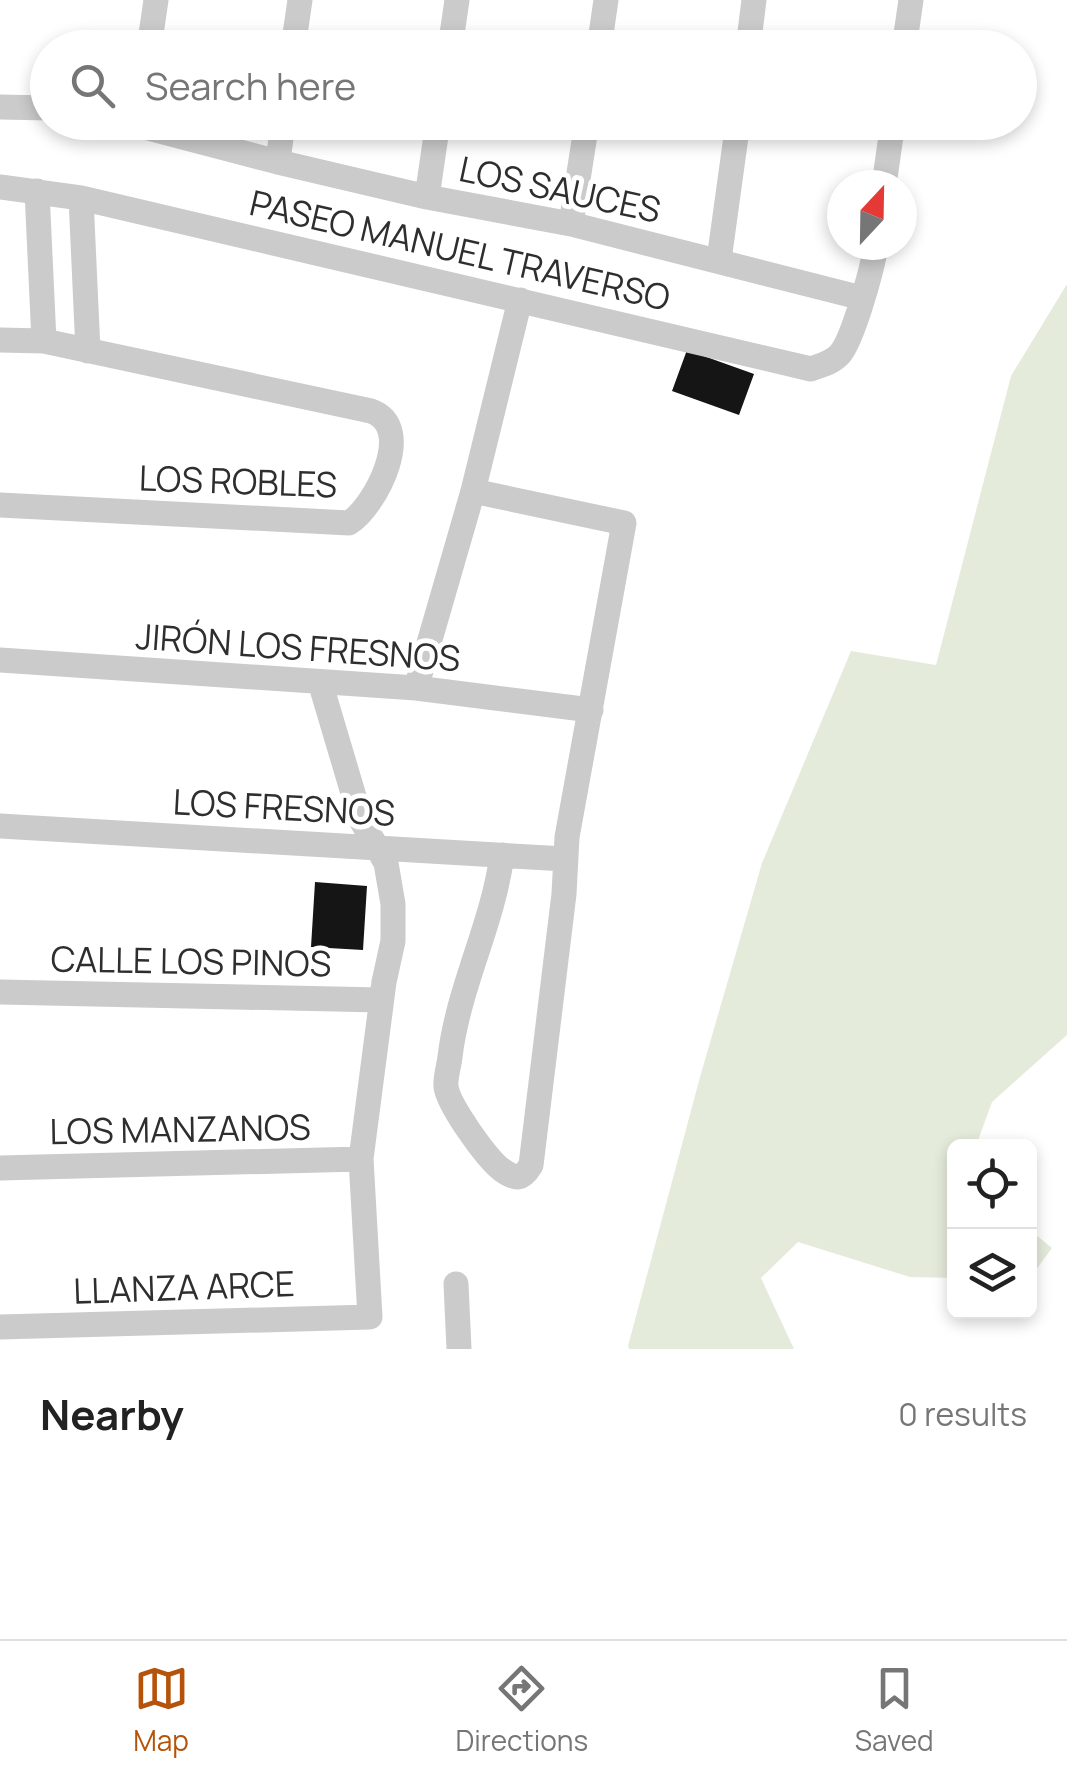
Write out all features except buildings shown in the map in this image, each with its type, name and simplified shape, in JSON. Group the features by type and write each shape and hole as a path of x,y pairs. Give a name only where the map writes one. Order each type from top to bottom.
{"street":[{"path":"152,30 156,0"},
{"path":"296,30 300,0"},
{"path":"453,30 457,0"},
{"path":"602,30 606,0"},
{"path":"750,30 754,0"},
{"path":"907,30 911,0"},
{"path":"0,107 30,108"},
{"name":"LOS SAUCES","path":"195,140 427,197 571,224 862,298"},
{"path":"278,162 281,140"},
{"path":"427,197 435,140"},
{"path":"571,224 584,140"},
{"path":"719,260 736,140"},
{"path":"886,170 890,140"},
{"name":"PASEO MANUEL TRAVERSO","path":"0,187 80,198 811,369 831,362 843,350 874,260"},
{"path":"36,191 44,341"},
{"path":"80,198 88,351"},
{"path":"416,688 473,490 520,300"},
{"name":"LOS ROBLES","path":"0,340 44,341 380,414 387,422 391,452 368,504 349,523 0,505"},
{"path":"473,490 624,523 565,859 532,1165 519,1178 491,1162 446,1088 453,1032 498,884 502,855"},
{"name":"JIRÓN LOS FRESNOS","path":"0,660 416,688 591,710"},
{"path":"320,682 362,820 386,863 394,922 361,1160"},
{"name":"LOS FRESNOS","path":"0,826 565,859"},
{"name":"CALLE LOS PINOS","path":"0,992 381,1000"},
{"name":"LOS MANZANOS","path":"0,1168 361,1160"},
{"name":"LLANZA ARCE","path":"0,1328 370,1318 361,1160"},
{"path":"456,1284 459,1349"}],"green space":[{"path":"1067,284 1067,1035 992,1102 979,1139 947,1139 947,1278 910,1277 798,1242 761,1278 794,1349 629,1349 700,1077 762,863 851,651 936,665 1011,376"},
{"path":"1037,1236 1052,1248 1037,1268"}]}
